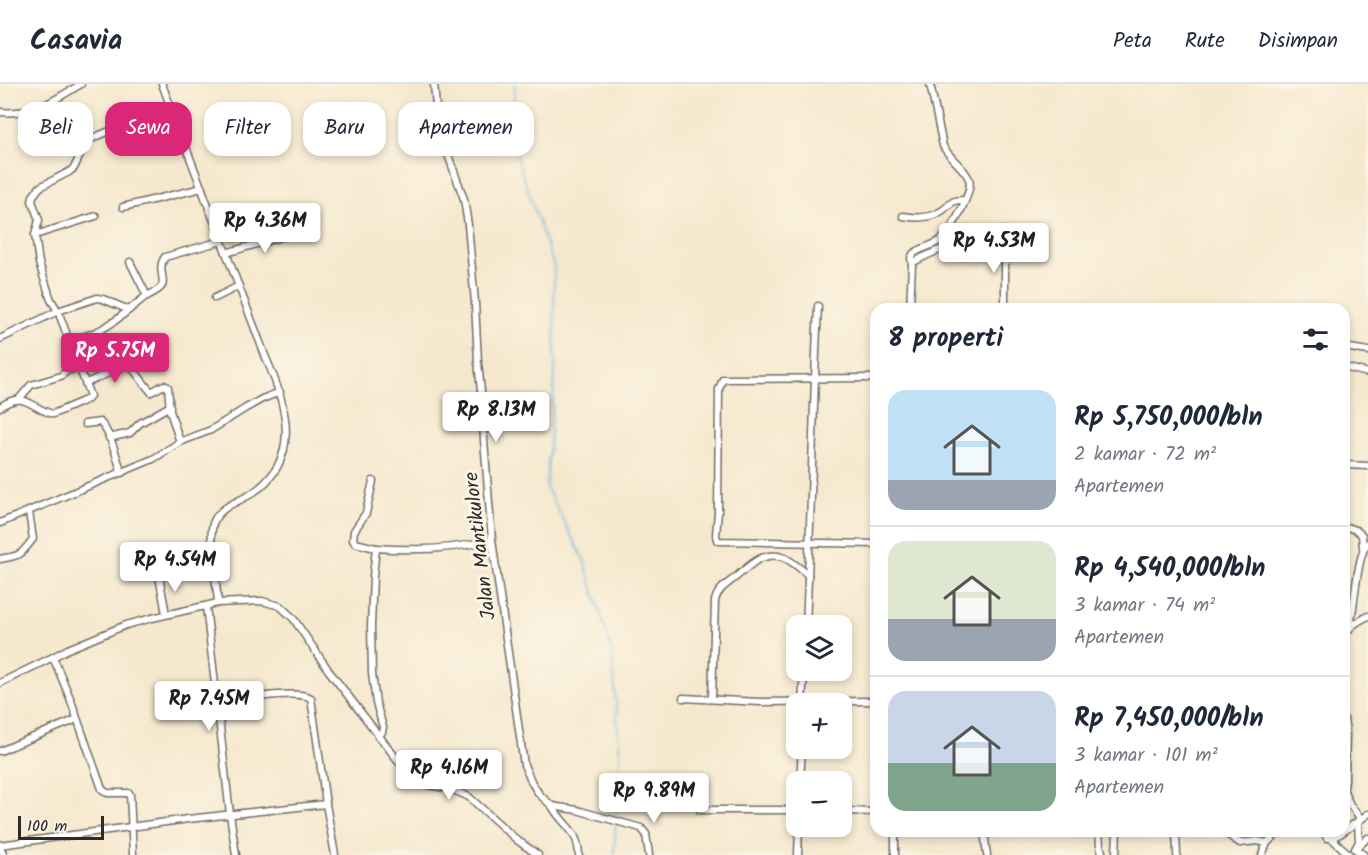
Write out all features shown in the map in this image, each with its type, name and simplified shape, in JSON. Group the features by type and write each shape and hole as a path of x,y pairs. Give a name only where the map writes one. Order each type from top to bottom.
{"street":[{"path":"0,111 14,113 29,111 48,104 81,84"},
{"path":"162,84 169,102"},
{"name":"Jalan Mantikulore","path":"434,84 437,119 464,199 468,225 492,540 524,765 539,794 574,833 579,844 579,855"},
{"path":"910,303 913,254 943,239 953,226 970,186 965,173 943,146 930,84"},
{"path":"0,407 6,402 19,399 28,401 49,413 58,413 89,398 86,383 58,311 51,300 39,263 35,234 39,220 32,201 40,187 74,168 88,142 105,133"},
{"path":"190,156 280,392 286,425 285,444 276,469 258,489 226,507 213,524 211,531 218,603"},
{"path":"123,207 202,188"},
{"path":"903,216 923,217 941,212 955,200 965,200"},
{"path":"35,234 96,216"},
{"path":"912,262 927,254 1003,231 1005,303"},
{"path":"226,253 298,232"},
{"path":"69,340 89,335 111,325 162,286 160,269 165,257 221,241"},
{"path":"130,262 147,296"},
{"path":"215,298 239,286"},
{"path":"0,339 58,311 97,298 129,310"},
{"path":"806,615 818,306"},
{"path":"1350,348 1368,351"},
{"path":"86,383 132,363 151,392 164,385 168,387 170,411 180,442"},
{"path":"19,399 31,385 61,376 79,367"},
{"path":"1350,369 1368,374"},
{"path":"870,378 723,379 719,388 716,536 717,540 733,542 870,544"},
{"path":"0,523 153,459 180,442 211,430 246,408 280,392"},
{"path":"109,438 130,433 144,420 170,406"},
{"path":"85,424 100,422 109,438 122,473"},
{"path":"1350,465 1368,466"},
{"path":"373,481 366,513 354,531 355,543 376,548 410,550 492,540"},
{"path":"0,559 16,557 33,539 29,512"},
{"path":"1350,528 1362,535 1366,545 1357,578 1350,625"},
{"path":"376,548 372,576 371,643 374,688 383,727 378,737"},
{"path":"712,699 715,602 718,593 748,566 770,555 785,558 808,574"},
{"path":"159,576 166,614"},
{"path":"0,683 68,649 126,625 166,614 218,603 262,601 280,606 293,618 378,737 415,782 451,789 469,797 517,840 538,855"},
{"path":"206,606 236,855"},
{"path":"1350,627 1368,616"},
{"path":"53,657 102,789 107,793 130,794 133,855"},
{"path":"217,702 288,694 305,694 311,698 335,855"},
{"path":"683,698 786,702"},
{"path":"852,702 870,701"},
{"path":"0,751 77,719"},
{"path":"4,855 0,846 230,814 326,804"},
{"path":"1350,805 1359,820 1359,842 1352,853"},
{"path":"552,806 638,826 646,834 649,855"},
{"path":"700,810 786,810"},
{"path":"852,811 870,812"},
{"path":"1350,827 1368,814"},
{"path":"798,837 798,855"},
{"path":"895,837 895,855"},
{"path":"985,837 987,855"},
{"path":"1098,837 1103,855"},
{"path":"1116,855 1117,837"},
{"path":"1176,837 1177,855"},
{"path":"1231,837 1240,843 1257,841 1267,843"},
{"path":"1262,855 1267,843 1274,837"},
{"path":"1326,837 1352,853 1364,855"},
{"path":"1352,853 1368,838"}],"waterway":[{"path":"515,84 511,141 554,267 555,378 546,487 584,560 612,651 620,757 616,817"},
{"path":"614,855 616,822"}]}
